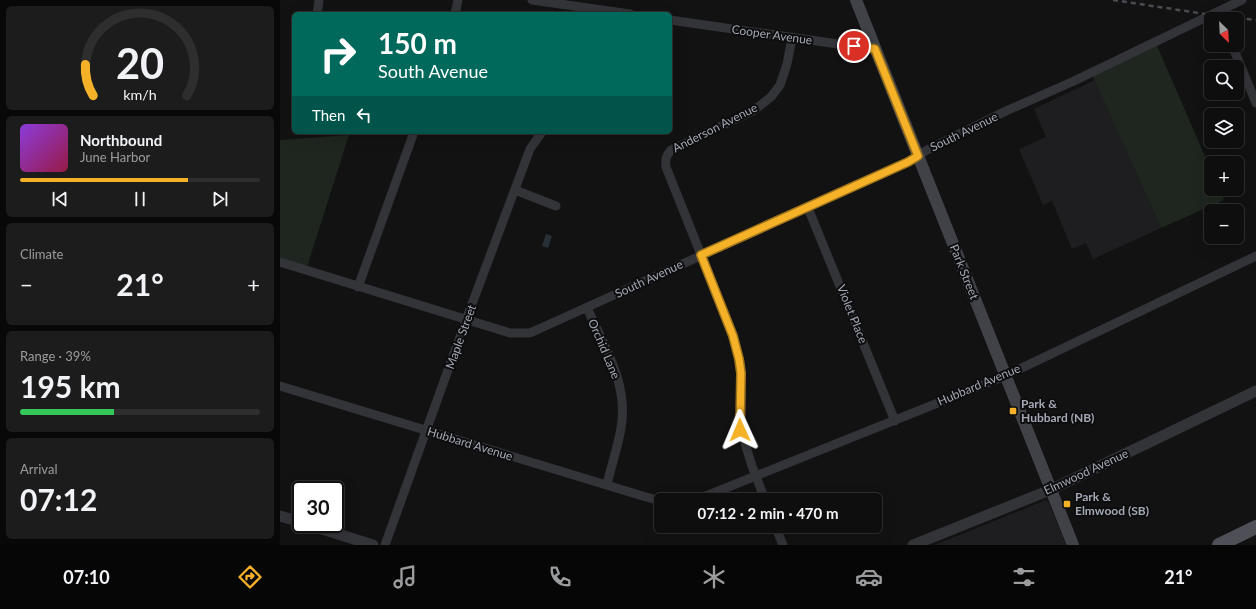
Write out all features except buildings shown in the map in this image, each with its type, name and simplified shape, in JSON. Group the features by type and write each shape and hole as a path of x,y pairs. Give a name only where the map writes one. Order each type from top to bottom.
{"main road":[{"name":"Park Street","path":"856,0 1073,545"},
{"path":"1219,545 1256,527"}],"street":[{"path":"317,12 319,0"},
{"path":"455,12 458,0"},
{"path":"532,0 604,12"},
{"name":"South Avenue","path":"1222,12 1242,0"},
{"name":"Cooper Avenue","path":"672,20 875,49"},
{"name":"South Avenue","path":"280,262 510,333 530,333 908,162 927,150 993,118 1204,22"},
{"name":"Anderson Avenue","path":"762,493 740,430 741,373 733,336 665,162 666,155 671,150 753,111 771,97 780,85 784,76 792,38"},
{"path":"1235,52 1256,103"},
{"path":"358,287 413,134"},
{"name":"Maple Street","path":"385,545 466,320 530,149 541,134"},
{"path":"515,190 556,206"},
{"name":"Violet Place","path":"808,208 895,421"},
{"name":"Hubbard Avenue","path":"714,493 1005,376 1256,256"},
{"name":"Orchid Lane","path":"587,308 612,361 621,392 621,429 607,485"},
{"name":"Hubbard Avenue","path":"280,386 654,499"},
{"name":"Elmwood Avenue","path":"913,545 1050,490 1256,391"},
{"path":"280,516 292,519"},
{"path":"335,533 373,545"},
{"path":"778,533 783,545"}],"shaded area":[{"path":"1155,41 1205,156 1204,196 1222,196 1224,200 1215,204 1204,204 1204,209 1161,228 1091,72"},
{"path":"1095,80 1161,228 1093,259 1086,243 1072,249 1052,201 1043,205 1019,149 1046,137 1034,109"},
{"path":"349,135 306,270 280,262 280,140"},
{"path":"546,234 552,236 548,248 542,246"},
{"path":"1046,500 1049,503 1066,545 935,545"}],"railway":[{"path":"1113,0 1256,20"}],"place":[{"name":"Park & Hubbard (NB)","path":"1013,411"},
{"name":"Park & Elmwood (SB)","path":"1067,504"}],"route":[{"path":"740,430 741,373 739,359 733,336 701,255 908,162 918,156 875,49 854,46"}]}
